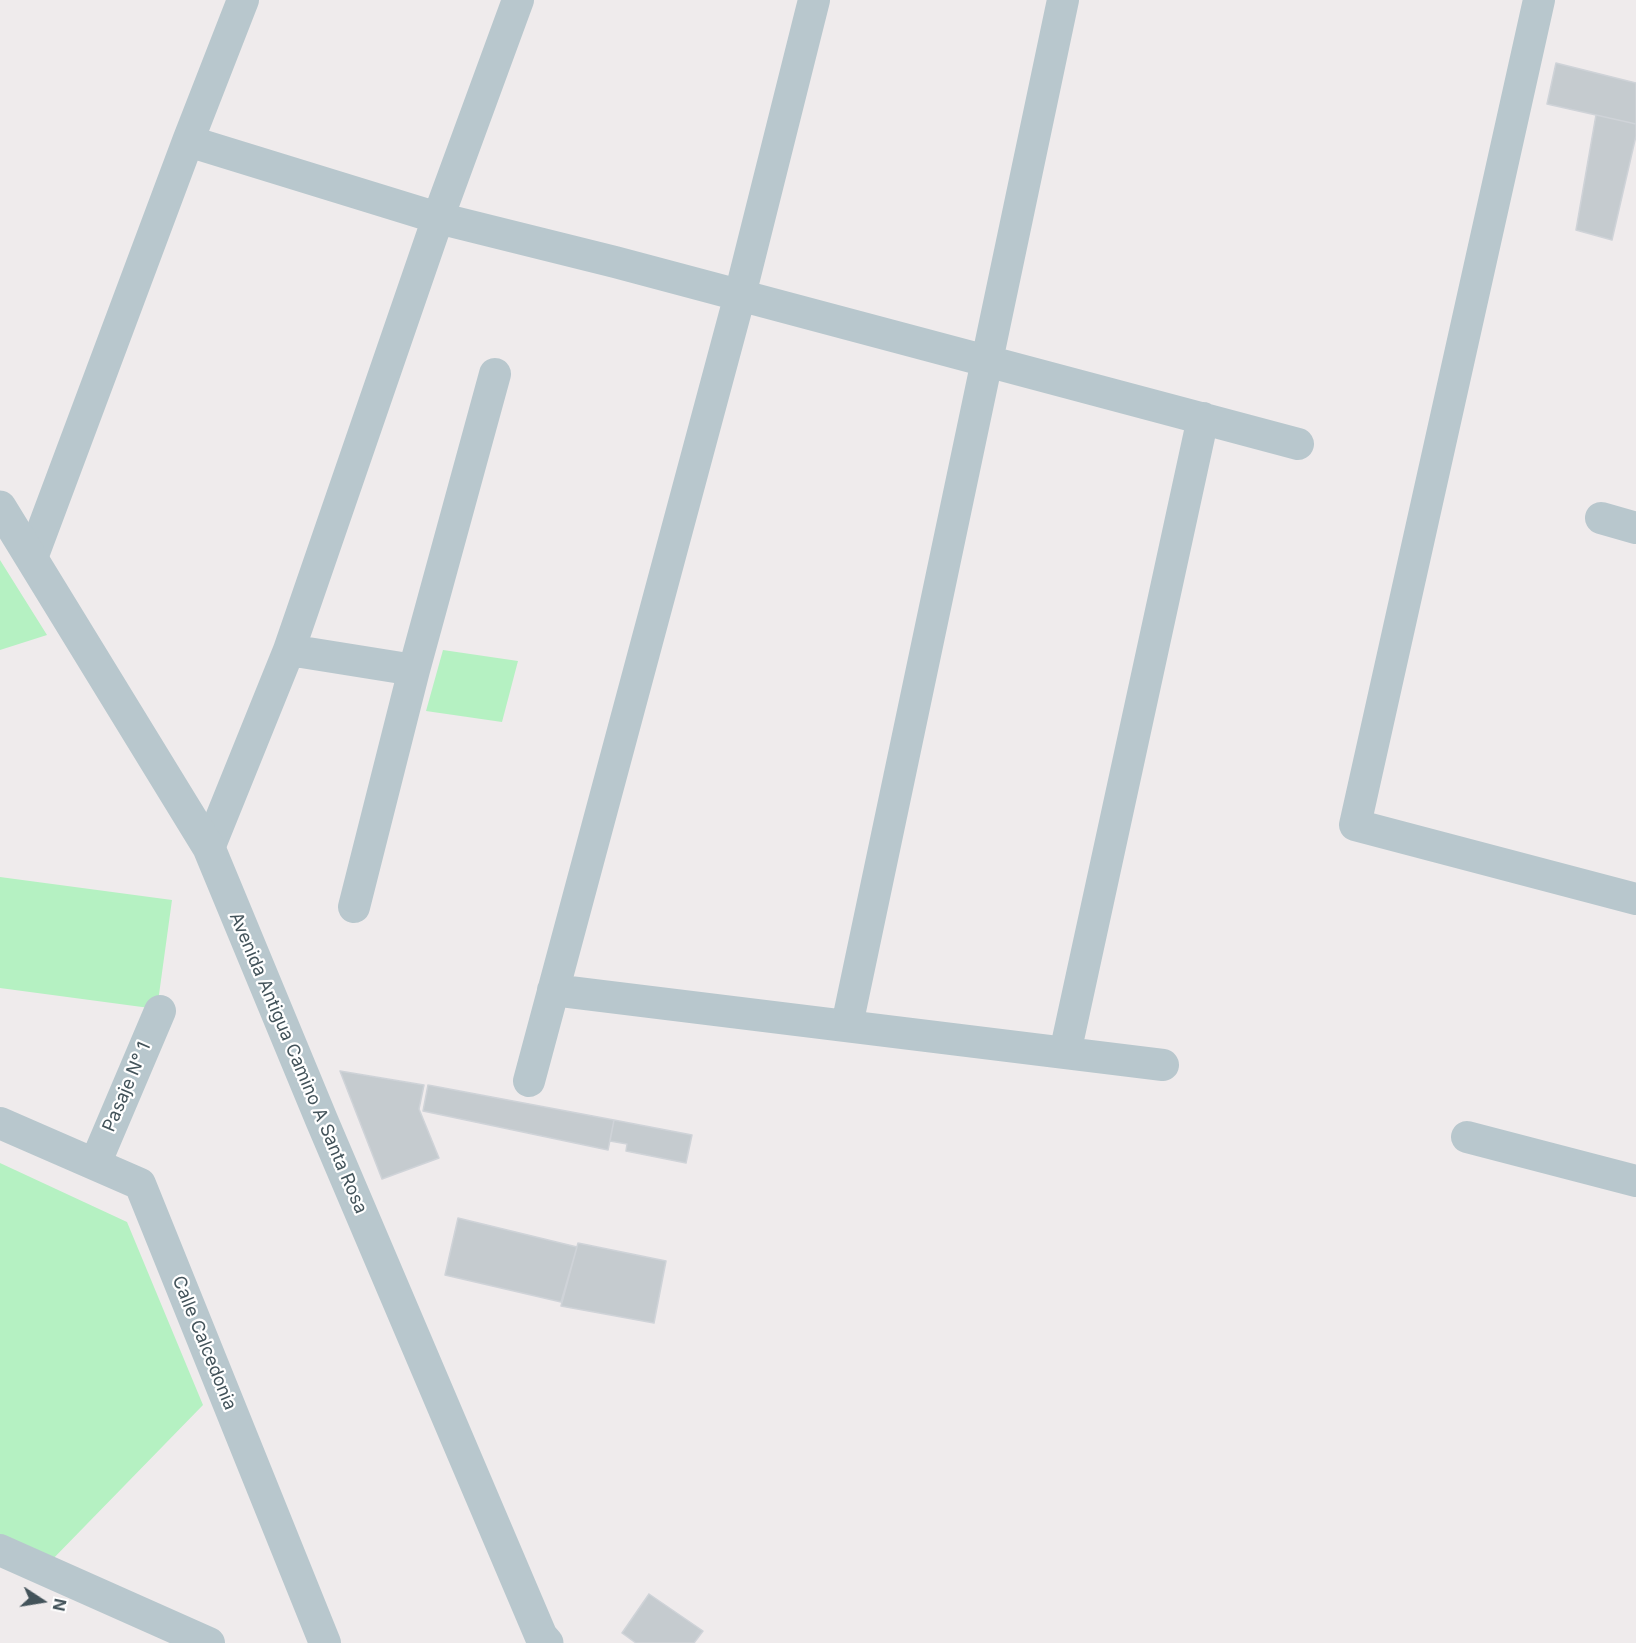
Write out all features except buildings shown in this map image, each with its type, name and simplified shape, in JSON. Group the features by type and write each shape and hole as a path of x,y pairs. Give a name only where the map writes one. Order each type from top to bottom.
{"street":[{"path":"32,558 243,0"},
{"path":"209,848 289,650 438,218 518,0"},
{"path":"529,1081 740,295 814,0"},
{"path":"847,1026 1063,0"},
{"path":"1539,0 1355,825 1636,899"},
{"path":"188,141 438,218 740,295 1298,444"},
{"path":"354,907 414,670 495,374"},
{"path":"1065,1053 1203,418"},
{"name":"Avenida Antigua Camino A Santa Rosa","path":"0,507 209,848 322,1121 541,1636 547,1643"},
{"path":"1601,518 1636,528"},
{"path":"289,650 414,670"},
{"path":"553,990 1163,1065"},
{"name":"Pasaje N° 1","path":"95,1164 160,1011"},
{"name":"Calle Calcedonia","path":"0,1123 140,1184 325,1643"},
{"path":"1467,1137 1636,1181"},
{"path":"0,1550 209,1643"}],"green space":[{"path":"0,560 47,635 0,650"},
{"path":"443,650 518,661 502,722 426,711"},
{"path":"0,877 172,900 157,1009 0,988"},
{"path":"0,1163 127,1222 203,1405 47,1565 0,1544"}]}
